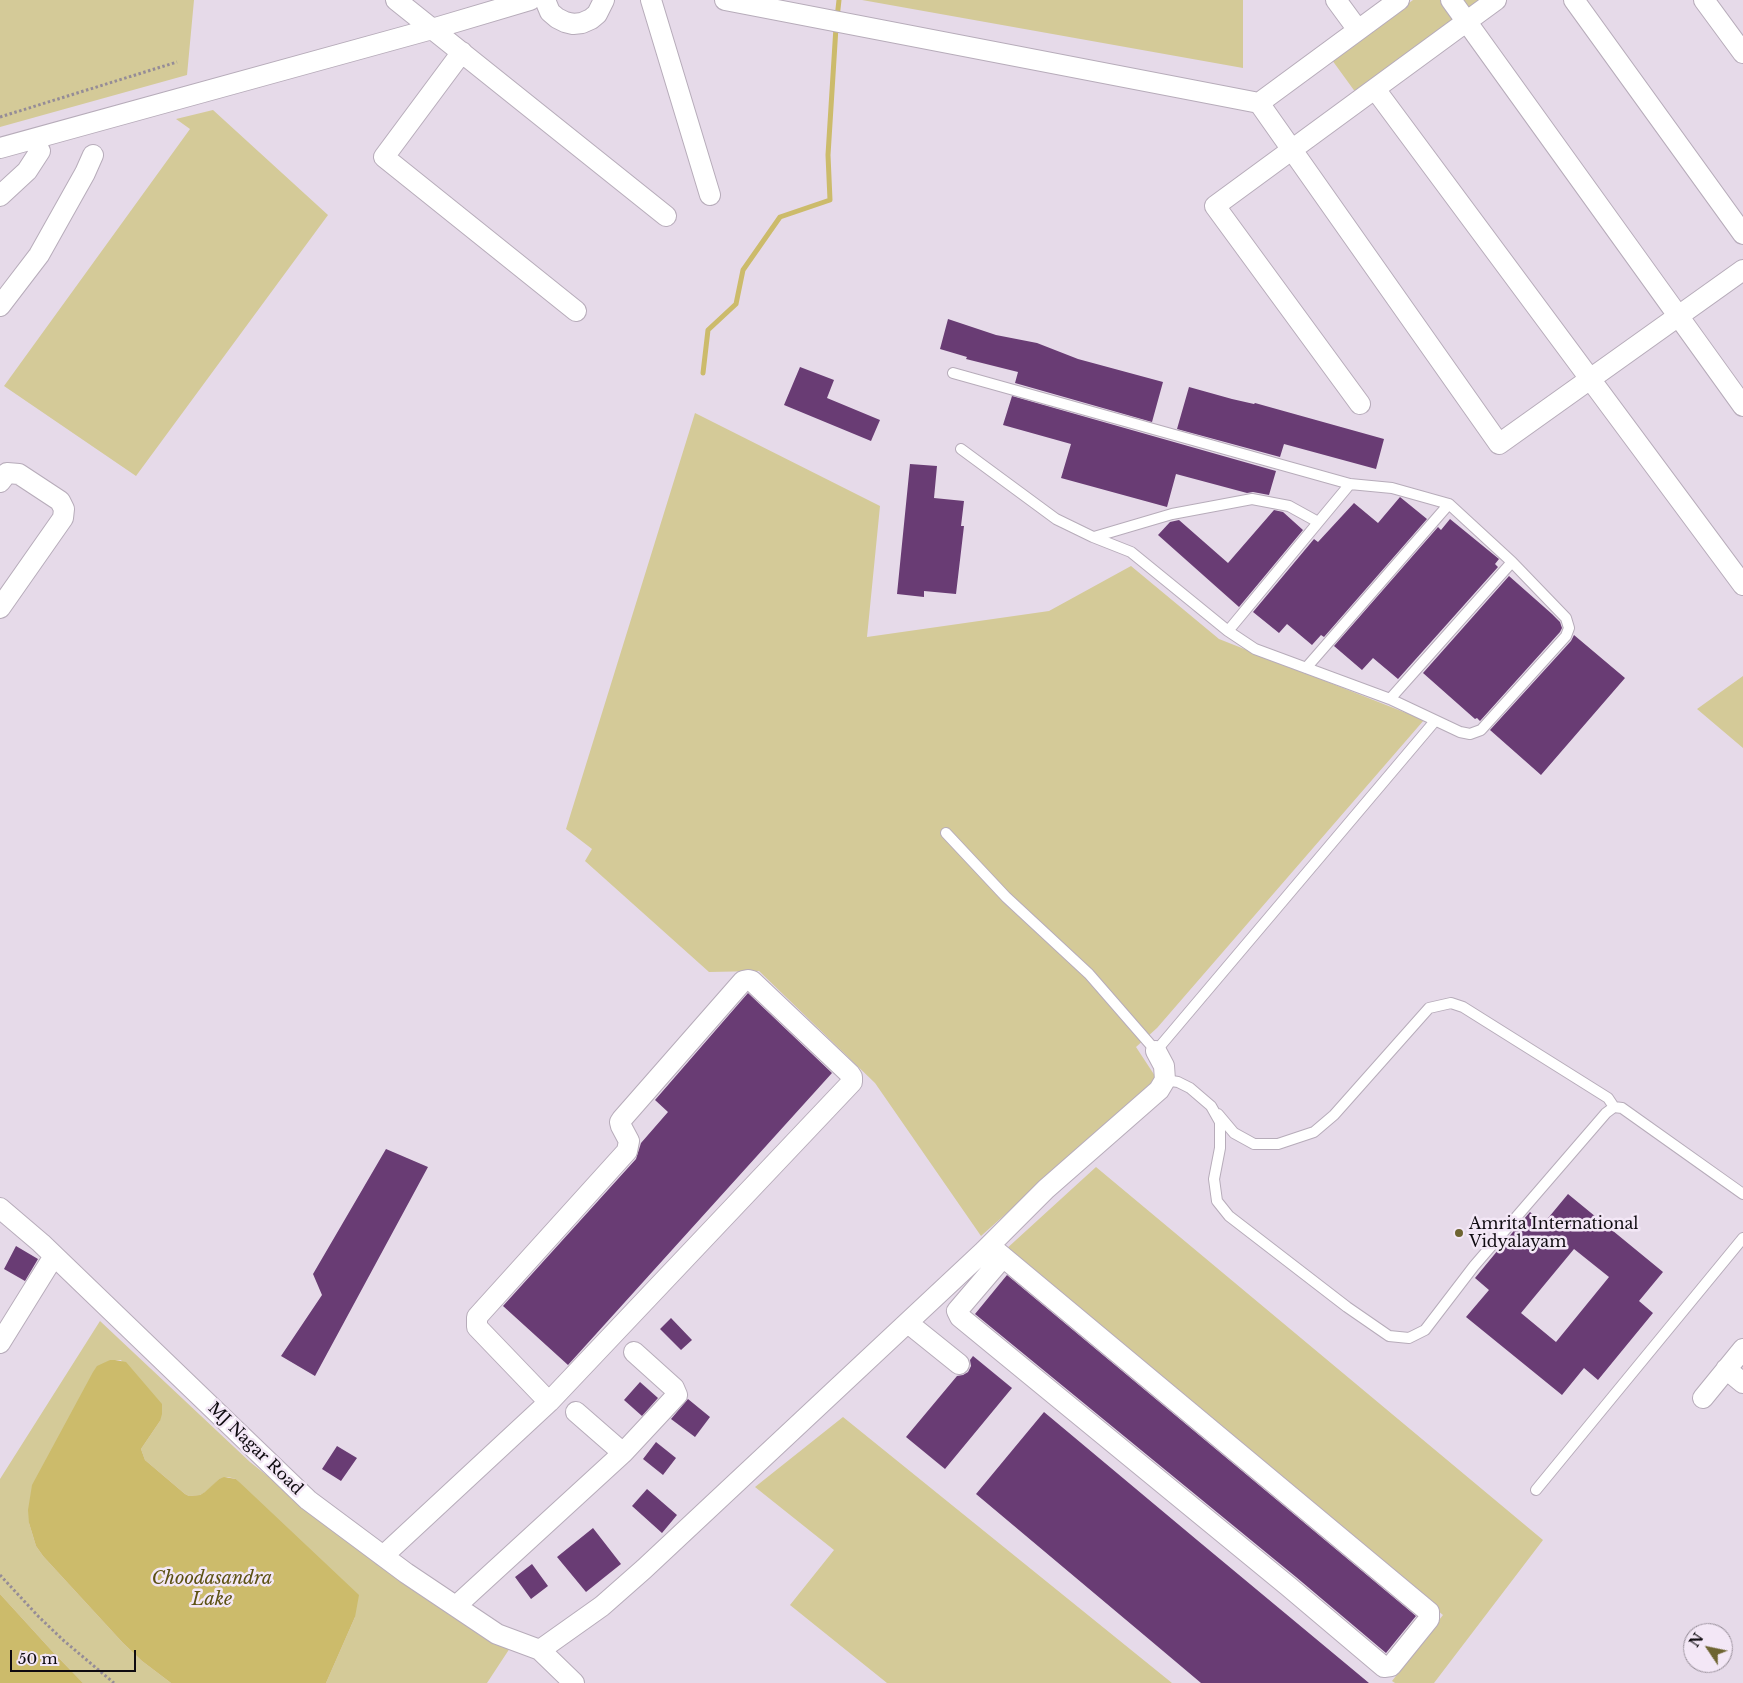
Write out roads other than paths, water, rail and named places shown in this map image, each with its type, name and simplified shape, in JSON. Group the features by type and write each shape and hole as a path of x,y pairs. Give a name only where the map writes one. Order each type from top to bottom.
{"street":[{"path":"396,0 666,216"},
{"path":"544,0 550,12 557,18 573,24 591,19 597,14 604,0"},
{"path":"651,0 710,195"},
{"path":"725,0 1259,103 1499,444 1743,270"},
{"path":"1336,0 1358,30"},
{"path":"1259,103 1399,0"},
{"path":"1451,0 1743,406"},
{"path":"1360,404 1215,206 1496,0"},
{"path":"1574,0 1743,234"},
{"path":"1704,0 1743,53"},
{"path":"0,148 432,29 524,1"},
{"path":"462,52 384,157 576,311"},
{"path":"1375,88 1743,586"},
{"path":"0,196 26,170 40,152"},
{"path":"0,306 39,255 85,173 93,155"},
{"path":"0,482 7,473 19,474 60,501 64,509 63,518 0,608"},
{"path":"383,1556 549,1402 852,1082 850,1074 752,981 743,981 622,1118 621,1126 629,1141 627,1151 477,1317 478,1327 549,1402"},
{"path":"994,1254 1428,1612 1428,1619 1391,1666 1384,1667 960,1317 957,1311 994,1254 1046,1189 1159,1090 1165,1080 1164,1066 1156,1051"},
{"name":"MJ Nagar Road","path":"1,1211 54,1256 308,1500 406,1573 497,1634 540,1650"},
{"path":"574,1683 540,1650 602,1606 908,1323 994,1254"},
{"path":"0,1343 54,1256"},
{"path":"908,1323 959,1364"},
{"path":"1703,1398 1743,1348"},
{"path":"456,1606 623,1453 677,1395 674,1388 634,1352"},
{"path":"1726,1369 1743,1382"},
{"path":"576,1412 623,1453"}],"lane":[{"path":"953,373 1350,484 1392,488 1449,504 1512,562 1566,618 1568,628 1566,636 1481,730 1470,734 1460,732 1390,699 1255,649 1228,631 1131,552 1056,520 961,449"},
{"path":"1228,631 1350,484"},
{"path":"1093,537 1172,514 1252,499 1289,506 1318,522"},
{"path":"1306,668 1449,504"},
{"path":"1390,699 1512,562"},
{"path":"946,833 1006,898 1090,974 1156,1051 1435,721"},
{"path":"1165,1080 1178,1082 1190,1088 1211,1106 1234,1133 1254,1144 1278,1144 1314,1132 1334,1115 1429,1008 1451,1003 1463,1007 1608,1098 1614,1107"},
{"path":"1211,1106 1220,1122 1220,1148 1214,1179 1217,1201 1229,1216 1347,1307 1389,1336 1409,1338 1424,1330 1480,1259 1606,1112 1614,1107 1622,1108 1743,1194"},
{"path":"1536,1490 1743,1238"}],"water":[{"name":"Choodasandra Lake","path":"110,1360 126,1362 162,1404 160,1421 141,1449 145,1460 189,1496 200,1495 224,1477 236,1479 359,1595 355,1617 326,1683 171,1683 142,1661 123,1643 36,1546 29,1523 28,1510 32,1485 93,1372 97,1366"},
{"path":"0,1594 52,1651 83,1683 0,1683"}],"waterway":[{"path":"837,18 839,0"},
{"path":"703,373 708,330 736,304 743,270 780,217 830,200 828,155 836,27"}],"place":[{"name":"Amrita International Vidyalayam","path":"1459,1233"}]}
